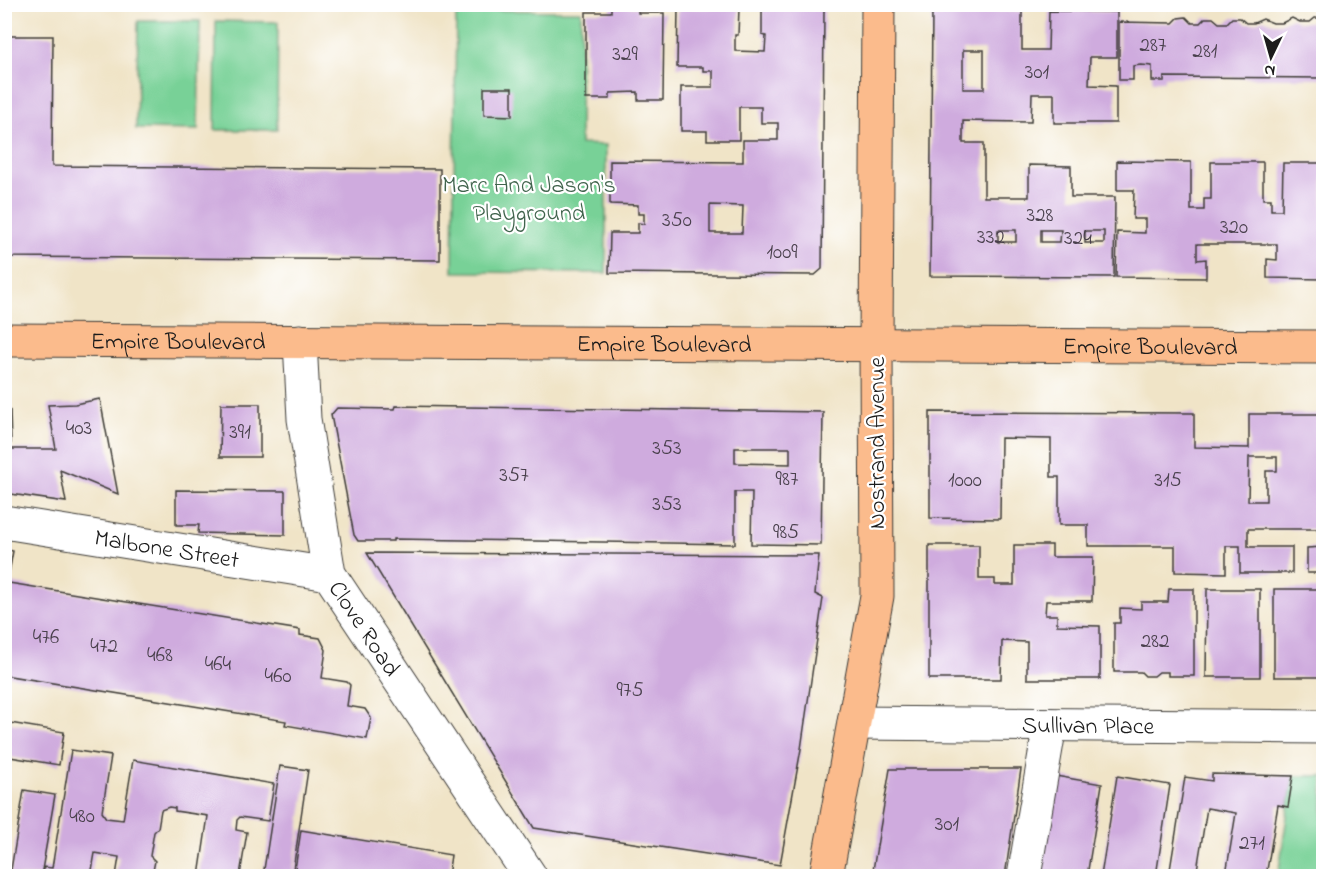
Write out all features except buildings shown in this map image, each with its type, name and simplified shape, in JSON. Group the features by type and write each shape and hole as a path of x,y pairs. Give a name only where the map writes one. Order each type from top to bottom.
{"main road":[{"name":"Nostrand Avenue","path":"826,876 877,596 878,4"},
{"name":"Empire Boulevard","path":"4,340 1323,346"}],"street":[{"name":"Clove Road","path":"300,341 304,419 329,574 530,876"},
{"name":"Malbone Street","path":"4,522 329,574"},
{"name":"Sullivan Place","path":"854,723 1323,727"},
{"path":"1024,876 1050,725"}],"green space":[{"name":"Marc And Jason's Playground","path":"456,10 581,11 580,144 606,145 606,273 453,272"},
{"path":"138,21 200,21 198,130 136,129"},
{"path":"216,21 278,22 277,130 215,130"},
{"path":"1293,776 1323,776 1323,876 1278,876"}]}
